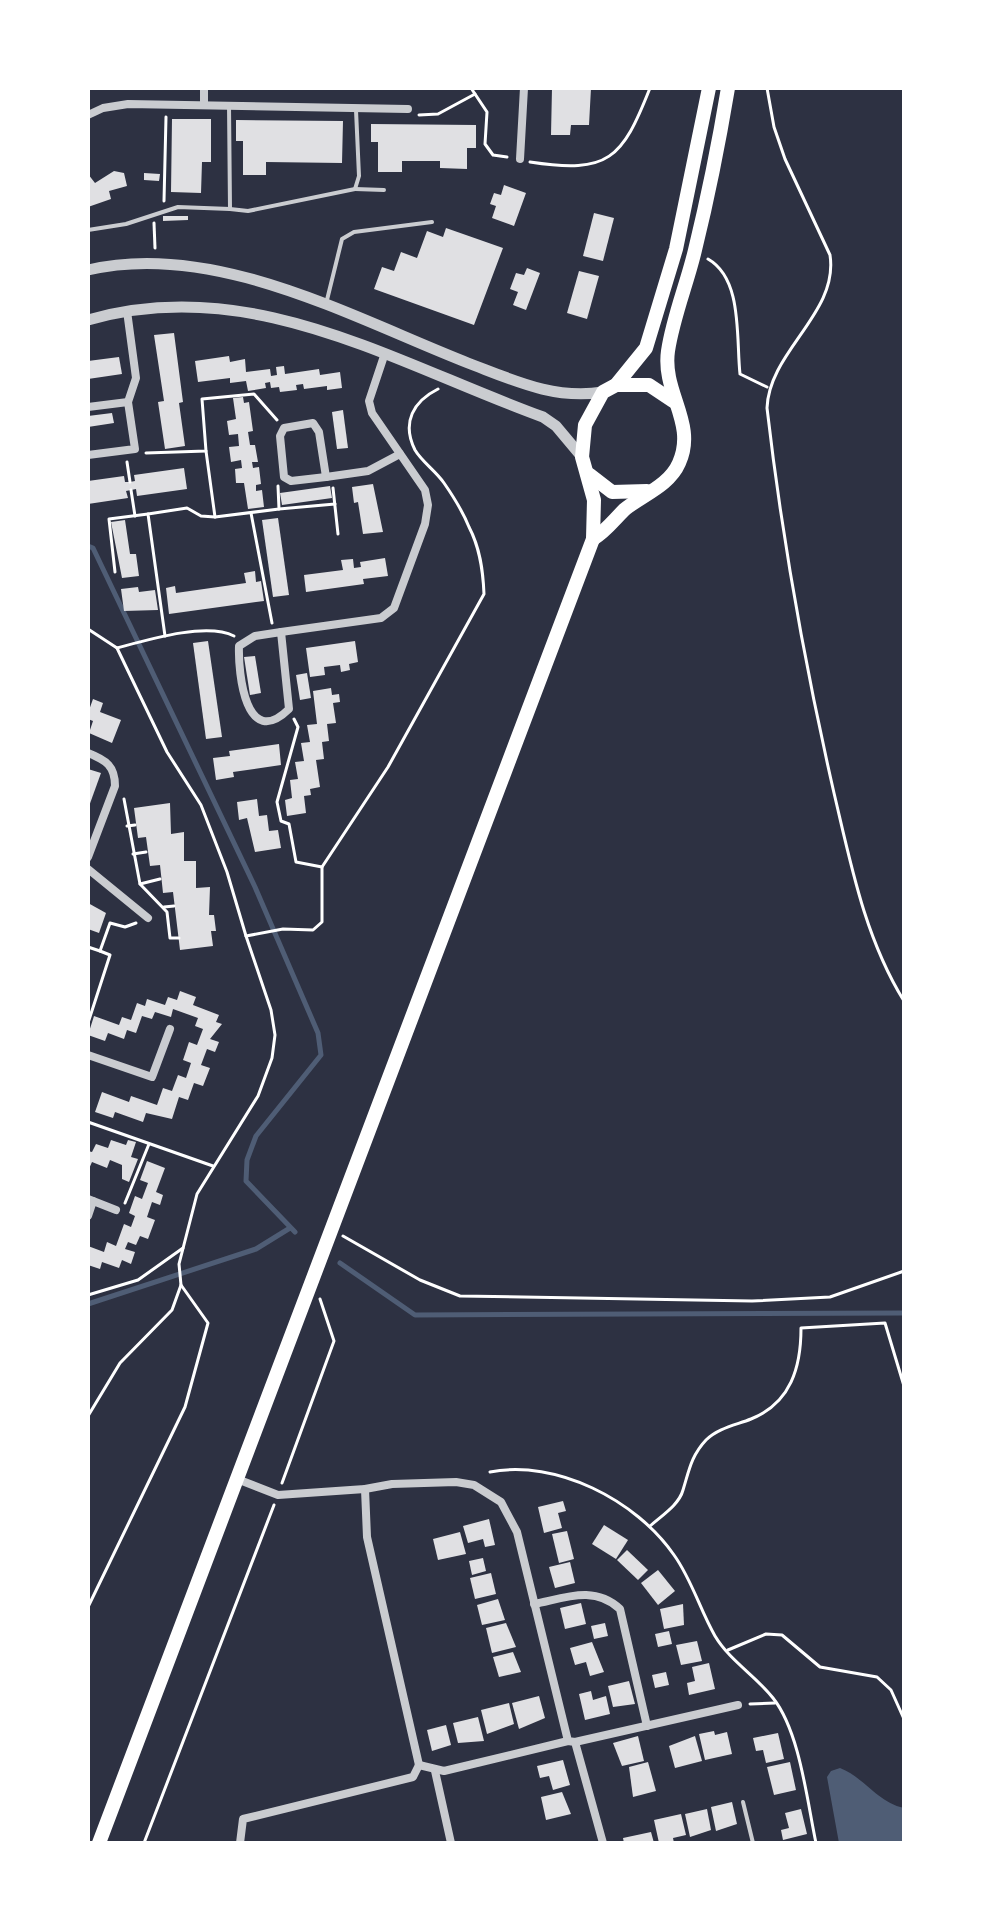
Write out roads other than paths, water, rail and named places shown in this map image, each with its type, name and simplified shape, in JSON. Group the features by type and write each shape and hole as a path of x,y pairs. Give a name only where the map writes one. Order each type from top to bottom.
{"main road":[{"path":"99,1843 593,539 594,500 584,463 585,425 592,406 636,364 656,322 676,249 709,88"},
{"path":"593,539 651,490 667,481 679,464 685,440 684,421 666,377 668,350 695,251 728,88"},
{"path":"610,389 649,385 676,404"},
{"path":"584,463 597,483 612,492 629,494 651,490"}],"street":[{"path":"204,88 204,105"},
{"path":"520,159 524,88"},
{"path":"88,115 128,104 408,109"},
{"path":"88,270 146,263 196,266 249,279 326,306 555,394 610,389"},
{"path":"88,320 126,310 191,304 249,310 298,324 543,417 556,426 584,463"},
{"path":"88,455 130,449 128,402 136,378 126,310"},
{"path":"278,632 289,709 280,717 261,720 253,717 247,708 239,656 239,646 244,640 278,632 381,618 394,608 425,524 428,505 425,490 372,413 369,401 384,356"},
{"path":"88,407 128,402"},
{"path":"329,476 319,432 313,423 284,428 280,436 284,477 291,481 368,471 400,454"},
{"path":"88,753 109,763 115,774 115,786 88,857"},
{"path":"88,869 148,918"},
{"path":"88,1055 152,1077 170,1029"},
{"path":"88,1216 91,1200 116,1210"},
{"path":"237,1479 278,1495 392,1484 456,1482 488,1492 510,1514 603,1843"},
{"path":"240,1843 243,1819 413,1777 419,1765 367,1537 365,1489"},
{"path":"534,1604 586,1593 610,1599 620,1609 647,1726"},
{"path":"419,1765 435,1771 738,1705"},
{"path":"435,1771 451,1843"}],"lane":[{"path":"229,105 230,209"},
{"path":"355,189 359,176 356,107"},
{"path":"88,230 126,224 178,207 248,211 355,189 384,190"},
{"path":"326,306 333,286 335,255 342,239 354,232 432,222"},
{"path":"743,1802 753,1843"}],"water":[{"path":"840,1768 886,1801 904,1808 904,1843 839,1843 827,1777 831,1771"}],"waterway":[{"path":"88,546 93,548 255,887 318,1033 321,1055 256,1136 247,1160 246,1181 295,1232"},
{"path":"88,1304 256,1249 290,1228"},
{"path":"340,1263 415,1315 904,1313"}]}
